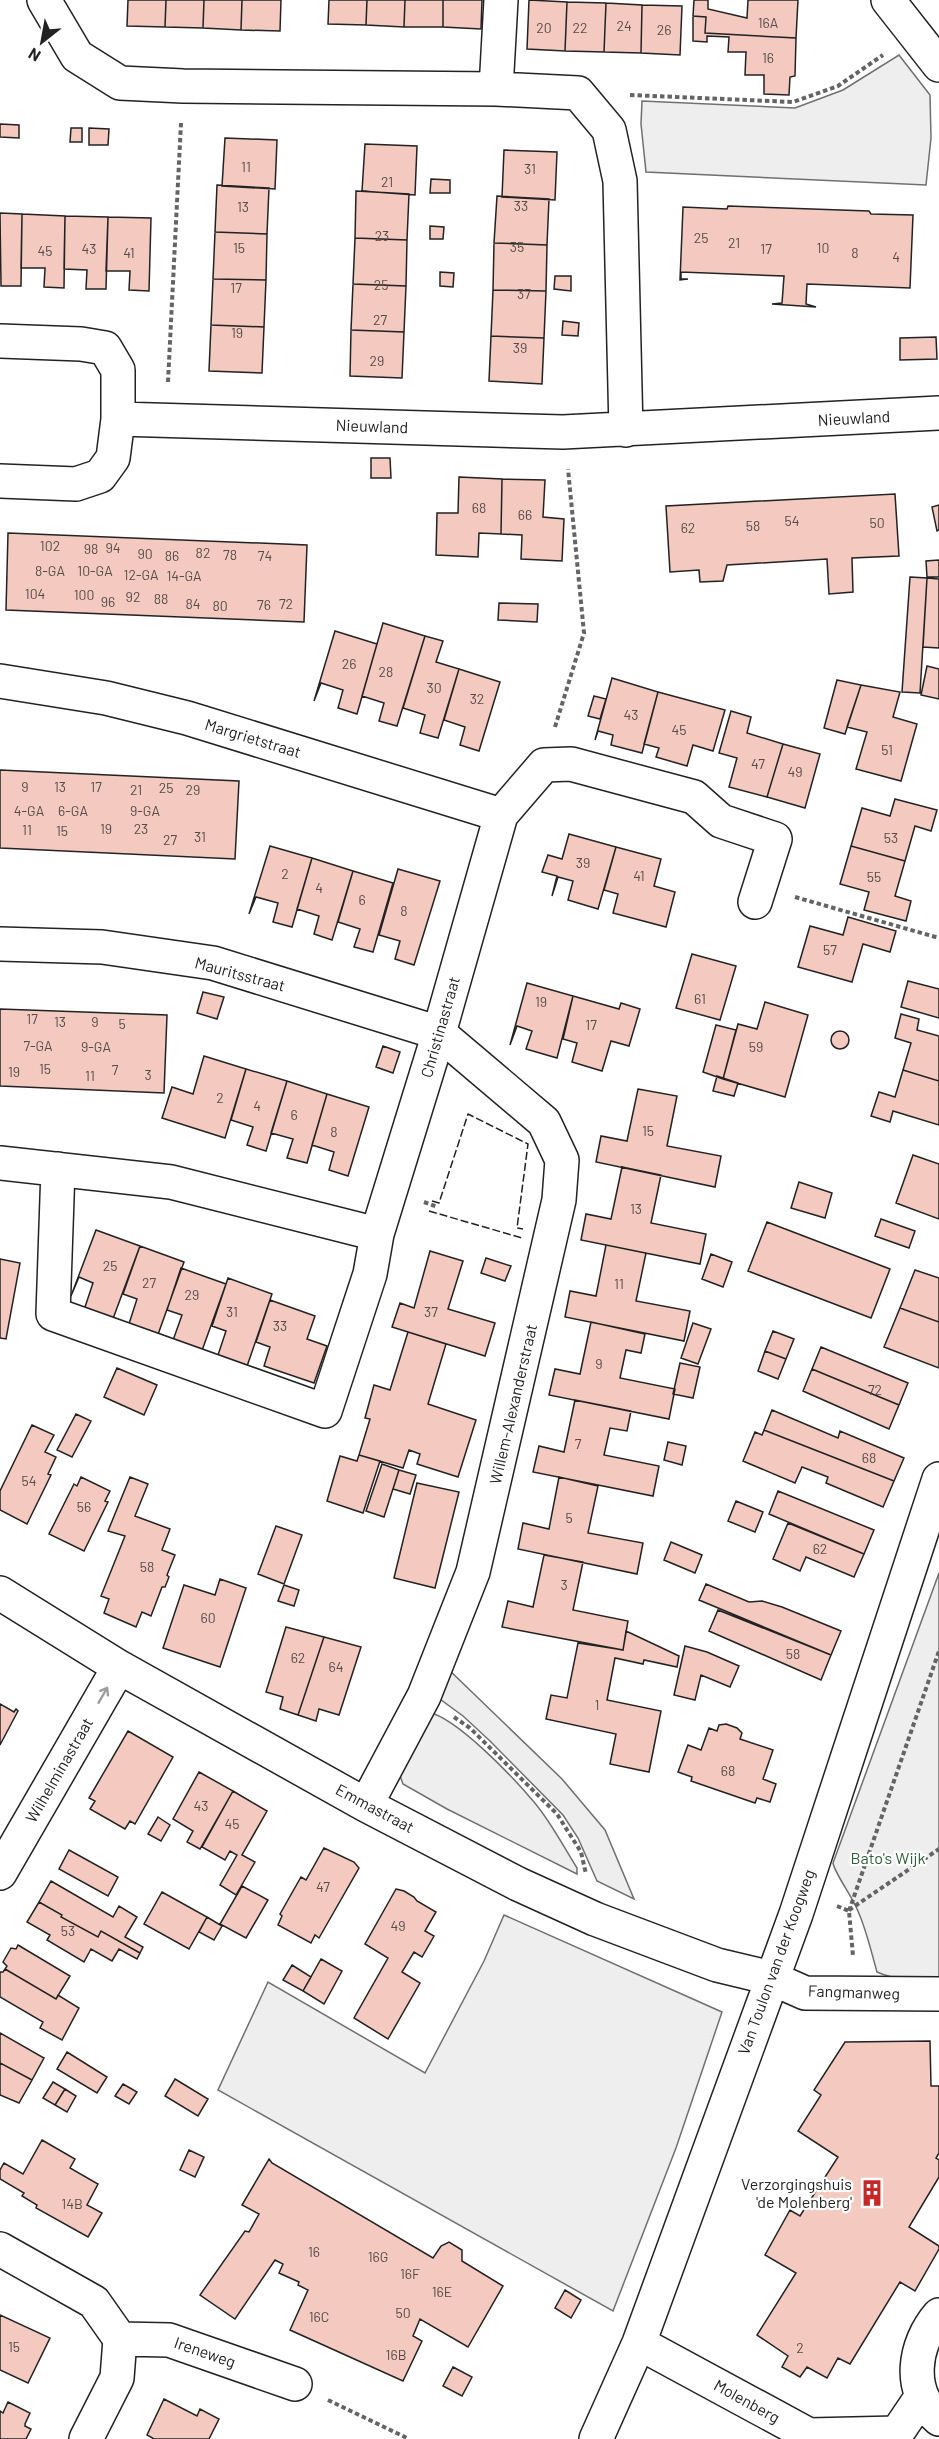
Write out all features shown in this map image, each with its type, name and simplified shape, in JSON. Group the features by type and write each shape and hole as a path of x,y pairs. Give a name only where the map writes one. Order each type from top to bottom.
{"street":[{"path":"44,0 77,56 120,83 183,86 496,89 578,93 609,130 620,182 626,430"},
{"path":"496,89 501,0"},
{"path":"888,0 935,51"},
{"path":"0,341 81,344 105,348 118,370 113,458 100,476 76,484 0,481"},
{"name":"Nieuwland","path":"117,418 563,432 939,413"},
{"name":"Margrietstraat","path":"0,681 106,698 187,718 501,815"},
{"path":"544,765 571,764 694,797 721,821 775,839 757,894"},
{"name":"Christinastraat","path":"58,1169 53,1314 325,1411 370,1274 377,1234 439,1033 501,815 544,765"},
{"name":"Mauritsstraat","path":"0,944 102,947 213,963 439,1033"},
{"name":"Willem-Alexanderstraat","path":"366,1805 424,1696 473,1572 559,1200 562,1160 544,1122 439,1033"},
{"path":"0,1163 171,1182 377,1234"},
{"name":"Van Toulon van der Koogweg","path":"596,2439 639,2343 803,1891 939,1479"},
{"name":"Emmastraat","path":"0,1593 119,1667 366,1805 518,1884 595,1919 717,1965 771,1978"},
{"name":"Wilhelminastraat","path":"0,1873 119,1667"},
{"name":"Fangmanweg","path":"771,1978 805,1993 939,1995"},
{"path":"0,2249 94,2302 120,2339 117,2378 86,2439"},
{"name":"Molenberg","path":"639,2343 809,2435 898,2436 931,2408 916,2375 918,2353 925,2333 939,2315"},
{"name":"Ireneweg","path":"120,2339 169,2340 295,2384"}],"path":[{"path":"578,93 793,102 838,86 875,62"},
{"path":"166,419 183,86"},
{"path":"544,765 584,633 575,525 563,432"},
{"path":"757,894 939,938"},
{"path":"853,1961 849,1911 939,1651"},
{"path":"424,1696 470,1728 557,1814 581,1852 595,1919"},
{"path":"849,1911 939,1849"},
{"path":"803,1891 849,1911"},
{"path":"295,2384 410,2439"}],"green space":[{"path":"899,55 930,95 931,138 926,185 646,172 641,124 642,101 795,108 843,90"},
{"name":"Bato's Wijk","path":"939,1573 939,1980 907,1979 877,1972 860,1916 833,1863"},
{"path":"446,1667 562,1779 605,1830 634,1899 597,1881 578,1838 563,1815 490,1741 463,1716 433,1694"},
{"path":"428,1712 454,1725 469,1737 525,1791 551,1826 577,1868 577,1874 447,1809 403,1784 399,1773"},
{"path":"504,1915 722,2012 676,2148 613,2311 218,2090 268,1982 425,2073 484,1961"}],"building":[{"path":"128,0 166,0 165,27 127,26"},
{"path":"166,0 204,0 203,28 165,27"},
{"path":"204,0 242,0 241,30 203,28"},
{"path":"242,0 281,0 280,31 241,30"},
{"path":"329,0 367,0 366,25 328,24"},
{"path":"367,0 405,0 404,27 366,25"},
{"path":"405,0 443,0 443,27 404,27"},
{"path":"443,0 482,0 481,29 443,27"},
{"path":"529,0 567,2 565,51 527,49"},
{"path":"694,0 708,0 708,9 747,18 748,0 798,0 796,38 705,33 706,17 693,16"},
{"path":"567,2 606,3 604,52 565,51"},
{"path":"606,3 642,5 641,53 604,52"},
{"path":"642,5 682,6 680,55 641,53"},
{"path":"693,16 706,17 705,33 796,38 795,76 790,77 789,95 764,94 764,75 745,75 746,52 728,52 729,37 707,36 707,42 693,41"},
{"path":"0,124 19,125 19,138 0,137"},
{"path":"71,128 82,128 82,142 70,142"},
{"path":"89,128 109,129 108,145 89,145"},
{"path":"225,138 277,140 275,189 222,186"},
{"path":"365,144 417,146 415,195 362,191"},
{"path":"504,150 557,152 555,200 502,197"},
{"path":"431,179 450,180 450,193 430,193"},
{"path":"217,185 269,188 267,234 215,232"},
{"path":"356,191 409,194 407,240 355,238"},
{"path":"497,196 549,199 547,245 494,243"},
{"path":"728,206 869,211 871,214 913,215 910,288 807,284 806,304 816,307 772,304 782,303 784,276 681,272 681,279 688,279 680,280 683,207 727,209"},
{"path":"0,213 22,214 21,286 1,286"},
{"path":"22,214 65,216 64,288 44,287 45,268 21,268"},
{"path":"65,216 108,217 106,289 86,289 87,270 64,269"},
{"path":"108,217 151,218 149,291 129,290 130,271 106,271"},
{"path":"430,226 444,227 443,239 430,239"},
{"path":"215,232 267,234 266,280 213,279"},
{"path":"355,238 407,240 406,286 353,284"},
{"path":"494,243 547,245 546,291 493,290"},
{"path":"440,272 454,273 453,287 440,286"},
{"path":"555,276 571,276 571,291 554,289"},
{"path":"213,279 266,280 264,327 211,325"},
{"path":"353,284 406,286 404,332 351,330"},
{"path":"493,290 546,291 544,338 491,336"},
{"path":"563,321 579,323 578,336 562,335"},
{"path":"211,325 264,327 262,373 209,371"},
{"path":"351,330 404,332 402,378 350,376"},
{"path":"491,336 544,338 542,384 489,381"},
{"path":"936,337 937,359 900,360 900,338"},
{"path":"371,458 390,458 391,478 371,478"},
{"path":"459,477 502,479 501,534 479,533 478,557 436,555 437,513 458,513"},
{"path":"502,479 545,480 543,517 564,519 562,561 521,559 522,535 501,534"},
{"path":"895,494 899,556 852,558 853,592 829,594 827,559 727,565 723,581 700,582 699,570 670,572 666,506"},
{"path":"939,505 939,530 937,531 932,507"},
{"path":"8,533 307,545 304,622 6,610"},
{"path":"939,560 939,577 927,577 926,561"},
{"path":"910,577 927,578 920,693 902,692"},
{"path":"927,578 939,579 939,648 923,647"},
{"path":"499,603 538,604 537,622 498,620"},
{"path":"383,623 425,636 397,726 379,721 384,703 362,696"},
{"path":"335,631 377,644 357,714 338,708 343,690 321,683 314,701"},
{"path":"425,636 443,641 436,662 459,669 438,738 420,733 425,715 403,708"},
{"path":"927,666 939,669 939,699 921,695"},
{"path":"459,669 500,682 479,751 460,745 465,727 444,720"},
{"path":"612,678 658,692 642,753 611,745 613,735 598,731 595,740"},
{"path":"837,680 861,685 845,734 824,728"},
{"path":"861,685 900,692 893,717 917,724 901,781 856,769 867,732 847,727"},
{"path":"658,692 725,710 713,751 693,745 687,766 656,757 659,748 644,744"},
{"path":"594,696 606,699 600,719 588,716"},
{"path":"731,711 751,717 747,733 783,744 767,797 729,787 737,758 719,753"},
{"path":"783,744 820,754 805,808 767,797"},
{"path":"0,770 239,781 235,859 0,848"},
{"path":"895,799 937,810 931,831 915,826 905,861 851,846 862,808 890,816"},
{"path":"569,834 616,847 598,909 568,900 573,881 558,877 552,896 557,876 542,872 548,855 562,859"},
{"path":"270,846 312,858 292,927 273,922 278,903 256,897 249,914"},
{"path":"851,846 905,861 895,896 911,901 906,921 864,910 869,892 840,884"},
{"path":"616,847 661,859 654,886 675,892 666,927 613,913 618,894 604,890"},
{"path":"312,858 353,871 332,940 314,934 319,916 297,909"},
{"path":"398,869 440,881 414,965 395,959 400,941 379,935"},
{"path":"353,871 393,883 373,952 354,947 360,929 338,922"},
{"path":"848,917 896,931 890,952 863,944 852,982 798,967 810,926 843,935"},
{"path":"692,954 736,966 720,1020 676,1008"},
{"path":"908,981 939,989 939,1018 901,1007"},
{"path":"527,983 573,996 557,1058 526,1049 532,1031 517,1026 510,1045"},
{"path":"203,992 224,997 217,1019 197,1013"},
{"path":"573,996 619,1009 621,1003 640,1009 629,1046 611,1041 602,1071 572,1062 577,1043 563,1039"},
{"path":"765,1002 808,1015 785,1097 723,1079 738,1024 757,1029"},
{"path":"0,1009 167,1015 164,1093 0,1086"},
{"path":"901,1014 919,1019 917,1030 939,1036 939,1081 903,1070 911,1043 895,1038"},
{"path":"716,1025 736,1030 723,1079 703,1072"},
{"path":"840,1031 846,1034 849,1040 846,1046 840,1049 834,1046 831,1040 834,1034"},
{"path":"383,1046 400,1052 393,1073 376,1067"},
{"path":"204,1056 246,1069 225,1138 162,1118 172,1087 193,1094"},
{"path":"246,1069 287,1081 266,1151 247,1145 253,1127 231,1120"},
{"path":"903,1070 939,1081 939,1125 893,1111 890,1122 871,1116 879,1092 895,1097"},
{"path":"717,1076 738,1083 734,1096 713,1091"},
{"path":"287,1081 327,1094 307,1163 287,1158 293,1139 271,1133"},
{"path":"638,1089 677,1096 667,1146 721,1156 715,1187 596,1162 601,1136 627,1141"},
{"path":"327,1094 369,1107 348,1176 329,1170 334,1152 312,1145"},
{"path":"913,1155 939,1164 939,1219 896,1203"},
{"path":"622,1167 661,1175 651,1223 706,1234 700,1264 581,1240 586,1214 611,1219"},
{"path":"799,1182 832,1193 825,1218 791,1208"},
{"path":"881,1219 915,1231 909,1248 875,1236"},
{"path":"767,1222 890,1269 871,1318 748,1271"},
{"path":"96,1230 140,1246 111,1324 83,1313 93,1283 79,1277 71,1296"},
{"path":"606,1245 646,1253 636,1301 690,1311 684,1341 565,1317 570,1291 596,1296"},
{"path":"140,1246 184,1262 156,1340 127,1330 137,1299 123,1294"},
{"path":"430,1251 463,1261 448,1309 495,1323 485,1356 392,1327 400,1303 414,1308"},
{"path":"711,1254 732,1262 723,1287 702,1279"},
{"path":"486,1258 511,1266 505,1281 481,1273"},
{"path":"0,1259 20,1263 6,1339 0,1338"},
{"path":"181,1268 226,1284 200,1356 171,1346 182,1315 167,1310"},
{"path":"915,1270 939,1278 939,1322 900,1308"},
{"path":"228,1278 272,1294 245,1372 216,1361 226,1331 212,1326"},
{"path":"270,1300 315,1316 307,1339 327,1346 314,1383 264,1366 270,1347 256,1342"},
{"path":"900,1308 939,1322 939,1368 884,1347"},
{"path":"591,1322 645,1334 641,1353 626,1350 620,1378 675,1389 669,1419 549,1395 555,1369 580,1374"},
{"path":"693,1323 711,1329 698,1364 681,1358"},
{"path":"773,1331 794,1339 786,1359 765,1351"},
{"path":"408,1332 446,1344 428,1404 476,1420 458,1477 417,1464 420,1454 409,1450 403,1468 359,1455 370,1419 365,1418 374,1385 390,1390"},
{"path":"821,1347 908,1383 899,1405 812,1369"},
{"path":"765,1351 786,1359 778,1379 758,1371"},
{"path":"680,1363 700,1367 693,1398 673,1394"},
{"path":"117,1368 157,1385 144,1415 104,1397"},
{"path":"812,1369 899,1405 889,1429 803,1391"},
{"path":"575,1400 631,1411 627,1431 610,1428 604,1455 659,1466 653,1496 533,1472 539,1446 564,1452"},
{"path":"772,1410 838,1438 840,1431 904,1458 894,1481 764,1430"},
{"path":"76,1414 91,1421 72,1457 57,1450"},
{"path":"32,1425 54,1435 45,1452 56,1457 48,1474 51,1475 27,1524 0,1510 0,1491"},
{"path":"764,1430 894,1481 883,1507 826,1483 828,1477 802,1467 795,1483 743,1461 755,1432 762,1435"},
{"path":"668,1442 686,1446 682,1465 664,1460"},
{"path":"359,1455 380,1461 363,1513 327,1501 340,1456 357,1461"},
{"path":"382,1464 399,1470 384,1517 366,1511"},
{"path":"399,1470 416,1475 410,1494 393,1489"},
{"path":"81,1477 110,1491 105,1501 108,1502 84,1551 49,1534 74,1484 77,1486"},
{"path":"130,1477 148,1484 135,1516 170,1529 162,1550 175,1555 167,1575 169,1577 165,1587 162,1587 151,1616 142,1612 136,1627 104,1613 109,1599 101,1596 125,1536 108,1531"},
{"path":"559,1477 598,1486 588,1533 643,1543 637,1574 518,1549 523,1523 549,1529"},
{"path":"417,1483 459,1492 435,1588 394,1578"},
{"path":"778,1491 874,1530 864,1554 769,1514"},
{"path":"736,1501 763,1512 755,1532 728,1521"},
{"path":"788,1523 864,1554 854,1577 806,1557 800,1571 773,1559"},
{"path":"276,1526 302,1535 284,1584 258,1574"},
{"path":"671,1542 702,1555 695,1573 664,1560"},
{"path":"544,1555 583,1562 573,1610 628,1621 623,1650 502,1627 508,1601 533,1607"},
{"path":"220,1579 246,1588 220,1667 163,1648 184,1585 215,1595"},
{"path":"706,1584 749,1602 762,1601 782,1607 841,1631 831,1655 699,1600"},
{"path":"284,1585 299,1590 294,1606 278,1601"},
{"path":"718,1610 831,1655 821,1680 709,1631"},
{"path":"286,1627 324,1637 298,1715 280,1709 283,1697 266,1692"},
{"path":"626,1631 679,1656 677,1667 644,1660 643,1664 615,1658 607,1700 661,1711 649,1772 610,1764 616,1734 546,1719 551,1695 567,1698 578,1643 623,1650"},
{"path":"324,1637 361,1647 339,1715 319,1709 316,1721 298,1715"},
{"path":"685,1646 707,1652 739,1666 730,1687 701,1675 695,1700 674,1695"},
{"path":"0,1704 14,1712 16,1709 18,1711 0,1745"},
{"path":"726,1724 737,1728 742,1733 740,1739 773,1750 763,1779 776,1784 770,1802 757,1798 755,1803 691,1781 692,1777 678,1772 688,1745 701,1750 709,1728 717,1731 719,1725"},
{"path":"128,1731 173,1757 135,1824 130,1821 125,1829 90,1809 95,1801 89,1798"},
{"path":"199,1772 233,1791 200,1849 187,1842 193,1831 173,1819"},
{"path":"233,1791 267,1811 242,1855 255,1862 236,1895 220,1885 237,1855 230,1851 225,1860 202,1847"},
{"path":"158,1817 170,1825 161,1841 148,1834"},
{"path":"324,1848 354,1862 359,1868 319,1938 315,1935 311,1943 278,1925 282,1916 280,1914 301,1877 306,1880"},
{"path":"69,1850 118,1877 108,1896 59,1869"},
{"path":"51,1881 113,1917 119,1906 137,1917 125,1937 143,1947 140,1953 101,1931 98,1937 39,1902"},
{"path":"242,1886 268,1900 246,1938 220,1924"},
{"path":"396,1889 404,1891 436,1912 425,1931 434,1936 422,1957 414,1952 402,1972 420,1983 388,2039 354,2018 388,1958 365,1944"},
{"path":"162,1892 207,1917 189,1949 144,1924"},
{"path":"39,1902 98,1937 101,1931 140,1953 137,1959 119,1949 112,1961 91,1949 84,1962 47,1940 50,1935 27,1922"},
{"path":"207,1917 222,1926 214,1940 199,1932"},
{"path":"18,1945 70,1976 56,1999 5,1969 7,1966 3,1962 11,1948 16,1949"},
{"path":"321,1959 342,1971 324,2004 303,1991"},
{"path":"292,1965 311,1977 303,1991 283,1980"},
{"path":"5,1969 56,1999 58,1995 79,2008 62,2040 40,2028 43,2022 0,1997 0,1972"},
{"path":"0,2033 44,2058 32,2080 0,2063"},
{"name":"Verzorgingshuis 'de Molenberg'","path":"930,2041 931,2086 939,2086 939,2153 936,2158 939,2160 939,2177 909,2227 939,2246 939,2249 915,2291 900,2282 850,2364 838,2358 827,2378 807,2367 800,2377 782,2367 788,2356 757,2335 796,2273 765,2255 790,2210 800,2216 838,2157 798,2131 821,2095 814,2090 845,2042"},
{"path":"67,2052 107,2077 97,2093 57,2069"},
{"path":"0,2063 32,2080 19,2103 0,2095"},
{"path":"175,2079 208,2099 198,2116 165,2096"},
{"path":"53,2082 65,2089 55,2105 43,2098"},
{"path":"123,2084 137,2092 129,2104 115,2096"},
{"path":"65,2089 76,2096 67,2112 55,2105"},
{"path":"42,2140 75,2159 70,2168 98,2184 87,2205 102,2213 88,2237 36,2208 37,2205 22,2196 24,2193 0,2179 0,2170 4,2163 23,2174"},
{"path":"189,2150 204,2157 195,2177 180,2170"},
{"path":"269,2159 272,2163 433,2258 441,2246 449,2242 462,2250 462,2261 503,2286 468,2347 420,2319 413,2336 422,2341 403,2381 290,2330 308,2290 298,2285 299,2282 279,2273 283,2264 275,2260 235,2319 200,2295 245,2231 249,2232 259,2214 242,2205"},
{"path":"565,2290 581,2300 571,2318 555,2308"},
{"path":"0,2315 50,2338 28,2383 0,2370"},
{"path":"453,2367 472,2377 462,2396 443,2386"},
{"path":"164,2399 197,2416 200,2409 219,2419 209,2439 154,2439 147,2435"},
{"path":"8,2402 30,2413 25,2426 31,2429 26,2439 0,2439 0,2411 3,2413"}],"fence":[{"path":"432,1201 439,1203 468,1114 528,1144 517,1228 523,1229"},
{"path":"429,1211 522,1238"}],"place":[{"name":"Verzorgingshuis 'de Molenberg'","path":"872,2193"}]}
